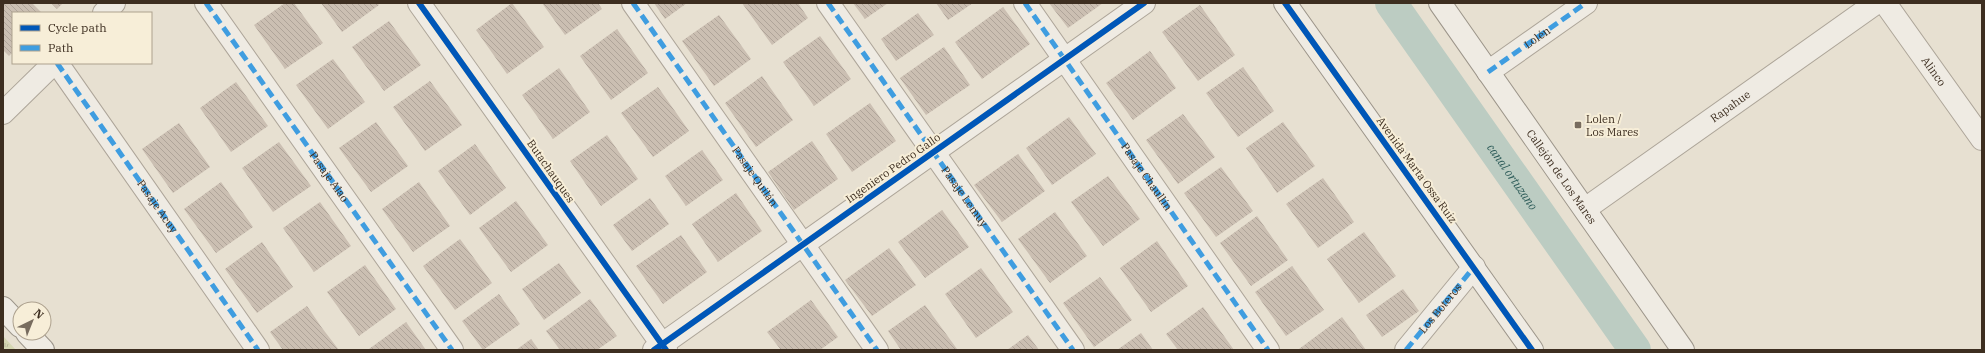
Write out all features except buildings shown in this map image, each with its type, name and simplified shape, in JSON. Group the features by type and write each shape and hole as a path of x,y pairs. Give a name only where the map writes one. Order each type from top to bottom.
{"street":[{"path":"105,12 114,3"},
{"name":"Pasaje Alao","path":"206,3 452,350"},
{"name":"Butachauques","path":"420,3 661,348"},
{"name":"Pasaje Quilán","path":"632,3 877,350"},
{"name":"Pasaje Lemuy","path":"828,3 1073,350"},
{"name":"Pasaje Chaullín","path":"1025,3 1268,350"},
{"name":"Ingeniero Pedro Gallo","path":"661,348 803,244 1144,3"},
{"name":"Avenida Marta Ossa Ruiz","path":"1285,3 1532,350"},
{"name":"Callejón de Los Mares","path":"1440,3 1683,350"},
{"name":"Lolén","path":"1488,72 1586,3"},
{"name":"Rapahue","path":"1584,209 1876,3"},
{"name":"Alinco","path":"1885,3 1982,139"},
{"path":"3,113 53,64"},
{"name":"Pasaje Acuy","path":"58,64 258,350"},
{"name":"Los Boteros","path":"1406,350 1474,267"},
{"path":"3,308 12,318"},
{"path":"35,341 43,350"}],"green space":[{"path":"3,336 16,350 3,350"}],"waterway":[{"name":"canal ortuzano","path":"1391,3 1635,350"}],"marked path":[{"path":"206,3 452,350"},
{"path":"633,3 877,350"},
{"path":"828,3 1073,350"},
{"path":"1025,3 1268,350"},
{"path":"1488,72 1586,3"},
{"path":"58,64 258,350"},
{"path":"1406,350 1474,267"}],"cycle path":[{"path":"419,3 666,350"},
{"path":"654,350 1144,3"},
{"path":"1285,3 1532,350"}],"place":[{"name":"Lolen / Los Mares","path":"1578,125"}]}
